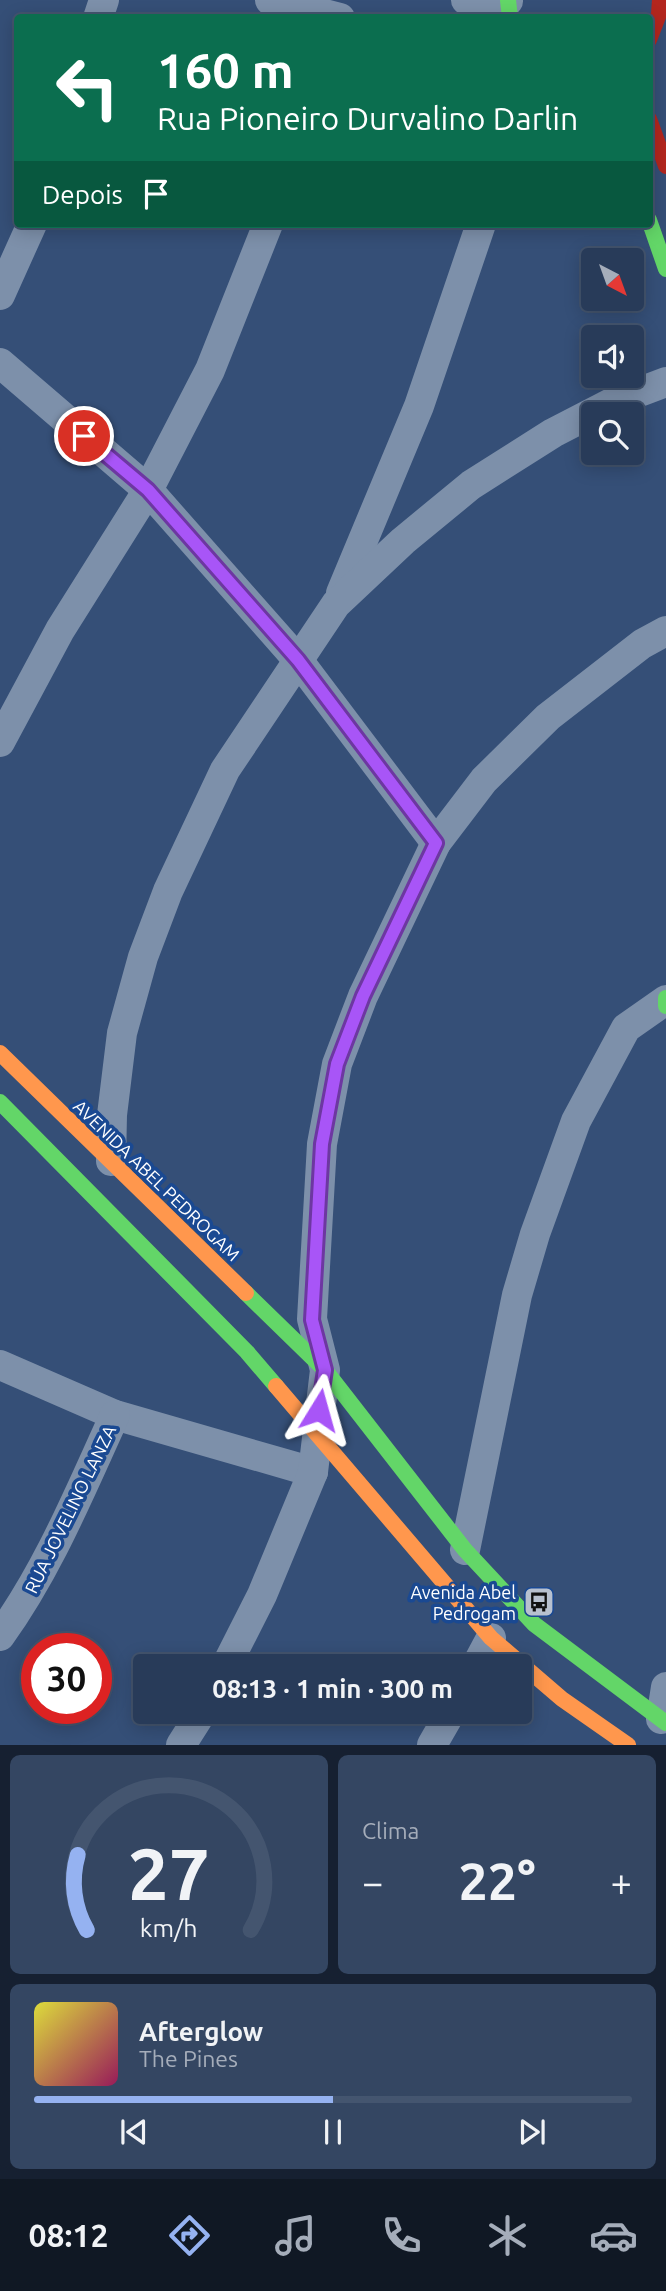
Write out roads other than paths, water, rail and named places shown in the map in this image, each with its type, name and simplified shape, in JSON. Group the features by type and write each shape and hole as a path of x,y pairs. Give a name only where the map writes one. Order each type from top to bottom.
{"street":[{"path":"270,0 323,14"},
{"path":"467,0 509,6"},
{"path":"653,30 659,14 660,0"},
{"path":"653,130 666,166"},
{"path":"0,295 30,228"},
{"path":"0,742 60,630 148,490 210,370 266,228"},
{"path":"111,1161 112,1115 122,1033 143,957 168,891 225,770 336,604 419,406 480,228"},
{"path":"652,228 666,269"},
{"path":"0,363 148,490 298,660 436,843"},
{"path":"336,604 403,541 471,485 553,433 613,402 666,382"},
{"path":"232,1654 262,1595 313,1472 325,1370 312,1320 322,1144 337,1064 363,996 436,843 484,780 548,718 642,644 666,631"},
{"path":"666,1000 666,1006"},
{"path":"465,1550 517,1295 535,1234 576,1121 626,1028 666,1000"},
{"name":"AVENIDA ABEL PEDROGAM","path":"0,1053 111,1161 317,1430 491,1638 562,1699 628,1745"},
{"name":"AVENIDA ABEL PEDROGAM","path":"0,1102 194,1270 325,1370 465,1550 534,1624 664,1721"},
{"path":"0,1365 115,1415 313,1472"},
{"name":"RUA JOVELINO LANZA","path":"0,1636 24,1604 50,1556 115,1415"},
{"path":"482,1654 491,1638"},
{"path":"664,1721 666,1687"},
{"path":"181,1745 194,1724"},
{"path":"432,1745 444,1724"}],"place":[{"name":"Avenida Abel Pedrogam","path":"539,1602"}]}
